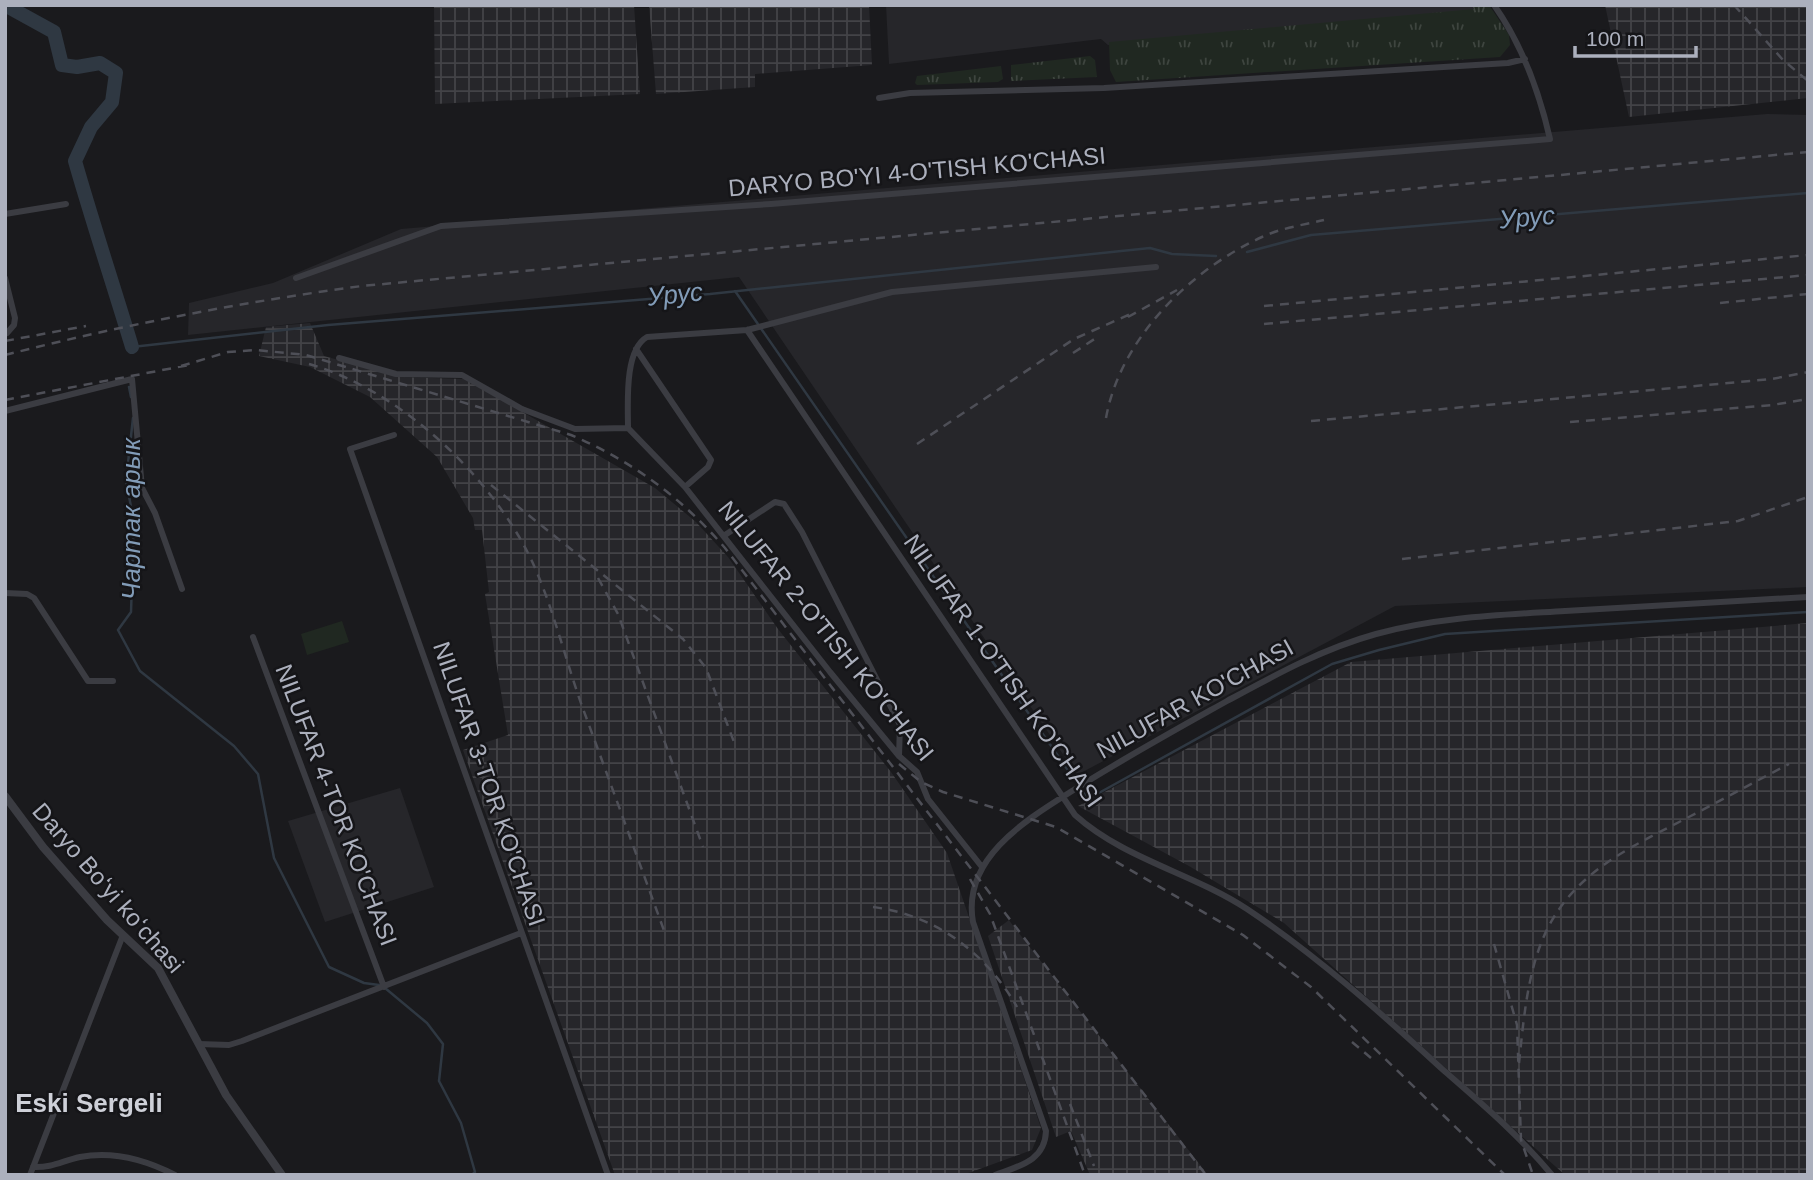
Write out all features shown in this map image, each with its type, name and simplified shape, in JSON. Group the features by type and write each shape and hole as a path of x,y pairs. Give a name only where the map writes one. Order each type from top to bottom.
{"street":[{"path":"879,98 910,93 1104,88 1508,63 1525,59 1515,35 1494,5"},
{"name":"DARYO BO'YI 4-O'TISH KO'CHASI","path":"296,278 441,226 771,204 1550,139 1525,59"},
{"path":"5,214 66,204"},
{"path":"340,358 396,374 462,375 523,409 575,429 628,428 628,391 636,349 640,341 654,335 747,330 892,292 1156,267"},
{"path":"5,278 15,318 14,325 7,333"},
{"name":"NILUFAR 1-O'TISH KO'CHASI","path":"747,330 1074,816 1100,837 1188,878 1246,909 1350,988 1528,1145 1552,1175"},
{"path":"636,349 711,460 708,467 685,487"},
{"path":"5,411 132,379 142,488 155,513 182,589"},
{"name":"NILUFAR 2-O'TISH KO'CHASI","path":"628,428 685,487 899,756 917,772 928,799 982,867"},
{"name":"NILUFAR 3-TOR KO'CHASI","path":"394,435 350,449 608,1175"},
{"path":"725,535 775,502 785,504 901,725 899,756"},
{"path":"5,593 27,594 34,598 90,683 113,681"},
{"name":"NILUFAR KO'CHASI","path":"995,1175 1036,1157 1044,1147 1046,1131 973,922 971,897 982,867 1016,829 1138,750 1283,671 1316,654 1375,634 1462,618 1808,597"},
{"name":"NILUFAR 4-TOR KO'CHASI","path":"253,637 384,987"},
{"name":"Daryo Boʻyi koʻchasi","path":"6,798 43,847 123,935 158,968 226,1095 282,1175"},
{"path":"199,1044 229,1045 521,933"},
{"path":"32,1171 123,935"},
{"path":"32,1171 79,1158 108,1156 148,1163 175,1175"}],"shaded area":[{"path":"434,5 634,5 640,94 435,104"},
{"path":"649,5 869,5 872,65 755,74 755,87 656,94"},
{"path":"886,5 1474,5 1478,12 1108,45 1101,39 889,64"},
{"path":"1605,5 1808,5 1808,98 1629,117"},
{"path":"1767,114 1808,115 1808,587 1395,606 1077,775 739,277 188,335 189,303 273,283 401,229"},
{"path":"310,323 324,356 398,377 465,379 655,488 696,522 728,557 778,629 891,772 947,853 1041,1128 1032,1150 963,1175 615,1175 463,750 508,735 485,594 489,592 482,530 475,530 473,518 437,457 370,397 310,367 259,356 266,327"},
{"path":"1808,623 1808,1175 1565,1175 1284,923 1189,866 1078,806 1351,662"},
{"path":"400,788 434,887 325,922 288,821"},
{"path":"1009,920 1208,1175 1090,1175 1071,1131 1056,1137 988,936"}],"green space":[{"path":"1472,5 1489,5 1509,35 1510,45 1500,57 1116,82 1110,70 1109,42 1474,9"},
{"path":"1090,56 1095,60 1097,77 1011,81 1011,65"},
{"path":"1001,66 1003,79 998,82 915,83 917,76"},
{"path":"342,621 349,642 307,655 301,634"}],"waterway":[{"name":"Чартак арык","path":"5,5 54,32 62,65 77,67 100,63 116,73 112,102 91,127 75,161 132,347"},
{"name":"Урус","path":"1247,252 1311,235 1808,193"},
{"name":"Урус","path":"133,352 132,347 328,325 710,294 1150,248 1172,254 1216,256"},
{"path":"735,291 1088,799 1332,664 1379,650 1445,634 1808,612"},
{"name":"Чартак арык","path":"129,387 131,397"},
{"name":"Чартак арык","path":"133,418 126,481 134,522 131,612 118,630 140,671 234,746 258,774 274,858 329,967 364,983 379,985"},
{"name":"Чартак арык","path":"385,988 427,1023 443,1044 439,1081 461,1123 475,1172 472,1175"}],"railway":[{"path":"1734,5 1783,60 1808,81"},
{"path":"5,355 183,315 362,286 1808,152"},
{"path":"1106,418 1126,361 1162,310 1185,288 1209,268 1262,237 1324,220"},
{"path":"1264,306 1808,255"},
{"path":"1264,324 1808,275"},
{"path":"1128,317 1177,290"},
{"path":"1720,303 1808,294"},
{"path":"917,444 1074,339 1135,312"},
{"path":"5,341 86,326"},
{"path":"1073,353 1096,338"},
{"path":"181,366 228,352 256,350 306,355 571,435 615,456 654,482 691,512 725,548 1206,1175"},
{"path":"309,364 343,376 407,414 465,465 511,524 529,555 544,591 582,706 666,936"},
{"path":"5,400 189,365"},
{"path":"1311,421 1772,379 1808,372"},
{"path":"1570,422 1772,405 1808,399"},
{"path":"491,485 683,639 706,668 734,742"},
{"path":"1402,559 1738,521 1808,497"},
{"path":"598,578 618,614 703,847"},
{"path":"899,764 921,782 943,792 1056,827 1243,935 1311,987 1505,1175"},
{"path":"1519,1063 1528,990 1537,955 1551,922 1577,887 1628,849 1789,764"},
{"path":"970,879 990,914 1085,1175"},
{"path":"873,907 918,918 957,940 990,970 1017,1007"},
{"path":"1494,944 1517,1025 1521,1140 1533,1175"},
{"path":"1352,1042 1371,1058"},
{"path":"1070,1104 1094,1166"}],"district":[{"name":"Eski Sergeli","path":"89,1103"}]}
